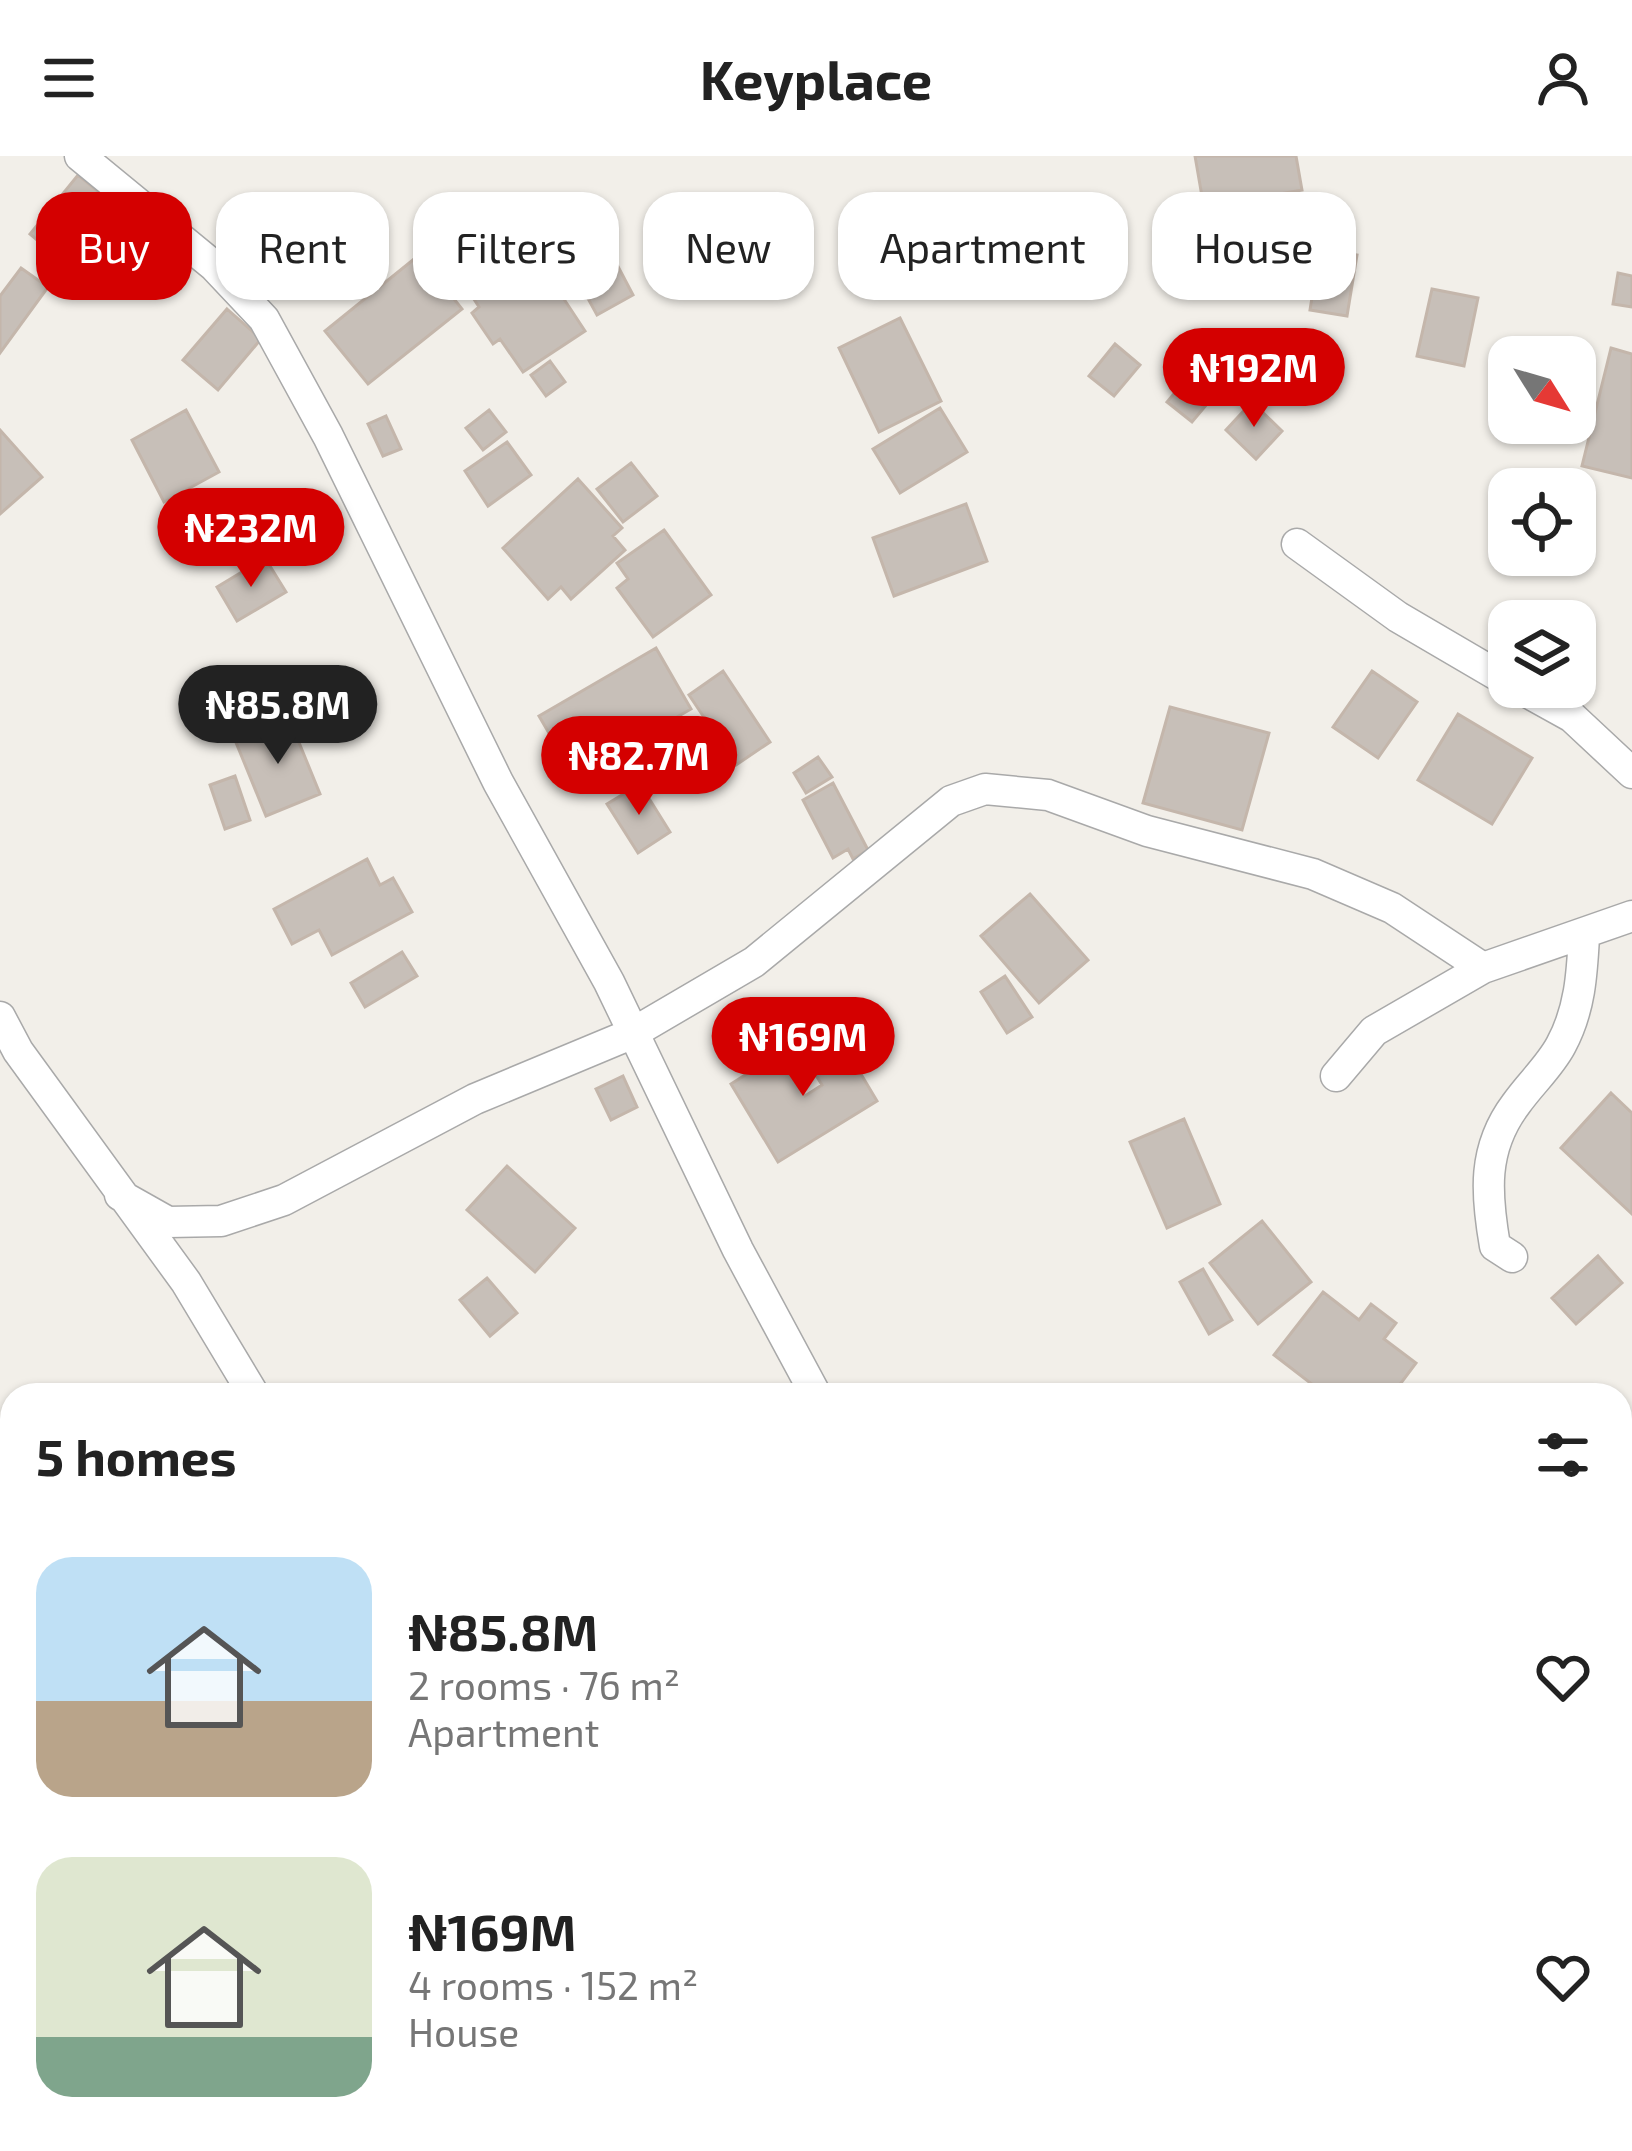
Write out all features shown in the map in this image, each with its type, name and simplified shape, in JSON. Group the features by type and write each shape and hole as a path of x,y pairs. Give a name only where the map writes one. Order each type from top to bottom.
{"street":[{"path":"80,156 214,266 264,319 328,436 498,782 609,982 738,1250 810,1383"},
{"path":"1297,544 1398,617 1488,670"},
{"path":"1556,708 1572,717 1632,773"},
{"path":"120,1196 169,1222 221,1221 284,1200 475,1099 631,1034 754,962 951,801 985,789 1048,795 1147,830 1313,874 1392,908 1483,968"},
{"path":"1336,1076 1374,1031 1483,968 1632,916"},
{"path":"1512,1257 1496,1246 1486,1195 1491,1148 1512,1109 1559,1049 1575,1014 1584,936"},
{"path":"0,1017 18,1051 186,1282 247,1383"}],"building":[{"path":"1195,156 1296,156 1302,190 1201,192"},
{"path":"78,175 99,192 64,192"},
{"path":"413,260 413,300 455,300 462,309 368,384 325,331 363,300 389,300 389,279"},
{"path":"21,268 36,279 39,300 0,353 0,296"},
{"path":"619,268 633,295 597,315 589,300 619,300"},
{"path":"1618,273 1632,276 1632,307 1613,304"},
{"path":"1432,289 1478,298 1464,366 1417,356"},
{"path":"474,300 565,300 585,331 523,372 500,339 493,344 472,313 479,307"},
{"path":"1312,300 1350,300 1347,316 1310,310"},
{"path":"227,309 261,339 218,390 183,360"},
{"path":"900,318 941,401 879,432 839,348"},
{"path":"1115,344 1140,365 1114,396 1089,376"},
{"path":"1611,348 1632,354 1632,478 1582,466 1587,444 1596,444 1596,409"},
{"path":"550,361 565,382 546,396 531,375"},
{"path":"1189,376 1213,397 1192,422 1167,402"},
{"path":"1252,402 1282,431 1256,459 1226,430"},
{"path":"940,408 967,452 900,493 873,449"},
{"path":"186,410 219,472 164,502 132,440"},
{"path":"489,410 506,432 483,450 466,428"},
{"path":"386,416 401,449 383,456 368,424"},
{"path":"0,430 42,477 0,514"},
{"path":"507,442 531,475 488,506 465,471"},
{"path":"631,463 657,496 623,522 597,489"},
{"path":"578,479 622,528 613,536 625,550 571,599 561,587 548,599 503,548"},
{"path":"966,504 987,561 894,596 873,538"},
{"path":"664,530 711,595 653,637 617,588 628,579 617,563"},
{"path":"265,558 286,592 237,621 217,587"},
{"path":"656,648 691,709 574,776 539,716"},
{"path":"723,671 770,742 736,765 689,695"},
{"path":"1372,671 1417,702 1378,758 1333,727"},
{"path":"1170,707 1269,733 1242,830 1143,803"},
{"path":"1458,714 1532,758 1492,824 1418,780"},
{"path":"289,718 320,794 266,816 235,740"},
{"path":"818,757 832,777 806,793 794,773"},
{"path":"235,776 250,820 225,829 210,785"},
{"path":"833,783 868,850 853,859 848,849 833,858 803,800"},
{"path":"640,784 670,832 638,853 607,804"},
{"path":"367,859 380,885 393,878 412,912 332,955 319,930 292,944 274,909"},
{"path":"1030,894 1088,960 1039,1003 981,936"},
{"path":"402,952 417,976 365,1007 351,983"},
{"path":"1005,976 1032,1017 1007,1033 981,992"},
{"path":"840,1039 877,1101 778,1162 731,1084 780,1053 805,1096 822,1085 806,1059"},
{"path":"623,1076 637,1107 611,1120 596,1089"},
{"path":"1611,1093 1632,1113 1632,1214 1561,1148"},
{"path":"1184,1119 1220,1204 1167,1228 1130,1142"},
{"path":"507,1166 575,1228 535,1272 467,1210"},
{"path":"1262,1221 1311,1282 1258,1324 1210,1263"},
{"path":"1598,1256 1622,1283 1576,1324 1552,1298"},
{"path":"1203,1269 1232,1320 1209,1334 1180,1282"},
{"path":"487,1278 517,1313 490,1336 460,1300"},
{"path":"1323,1292 1359,1320 1371,1304 1396,1323 1384,1339 1416,1363 1401,1383 1310,1383 1274,1355"}]}
